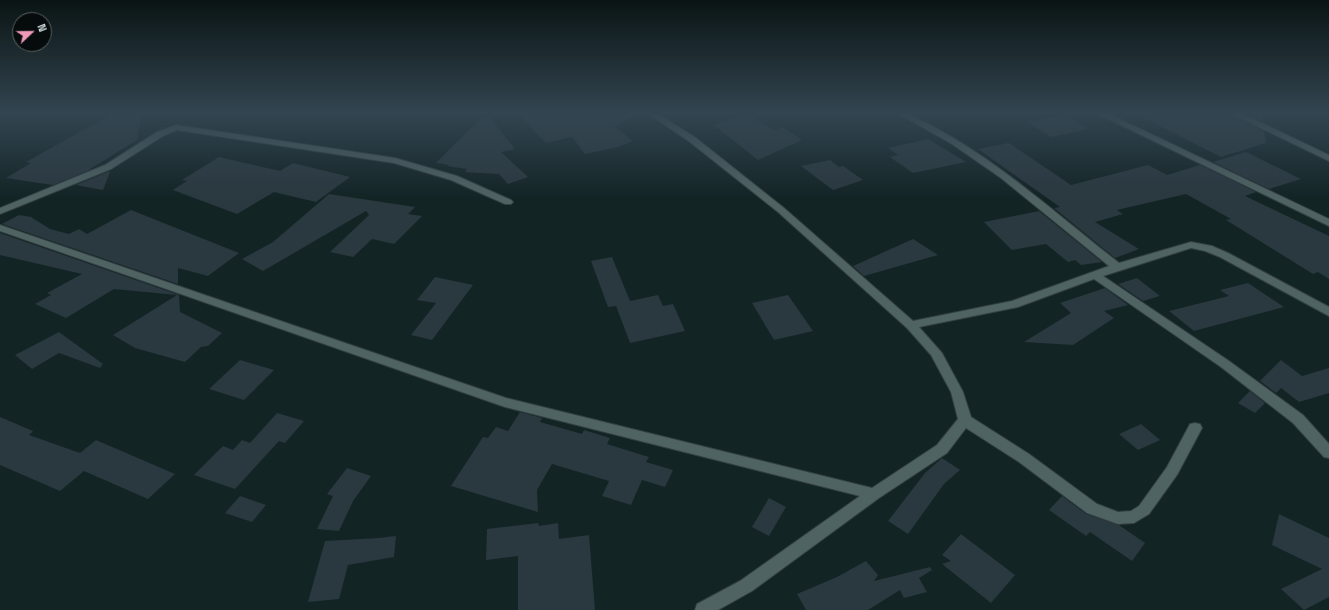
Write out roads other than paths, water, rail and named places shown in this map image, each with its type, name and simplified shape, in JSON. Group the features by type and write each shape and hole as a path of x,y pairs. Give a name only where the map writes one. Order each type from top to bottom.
{"street":[{"path":"0,211 108,167 148,141"},
{"path":"269,141 395,161 454,178 508,202"},
{"path":"695,141 781,210 911,325 936,353 957,392 965,420 1024,458 1092,509 1118,518 1134,518 1144,510 1172,471 1195,428"},
{"path":"954,141 1004,176 1117,267"},
{"path":"1160,141 1217,168 1329,224"},
{"path":"1293,141 1329,158"},
{"path":"0,228 505,402 874,494"},
{"path":"911,325 1014,304 1117,267 1191,245 1208,248 1224,255 1329,312"},
{"path":"1095,275 1224,364 1298,419 1329,453"},
{"path":"703,610 746,586 874,494 942,449 965,420"}]}
